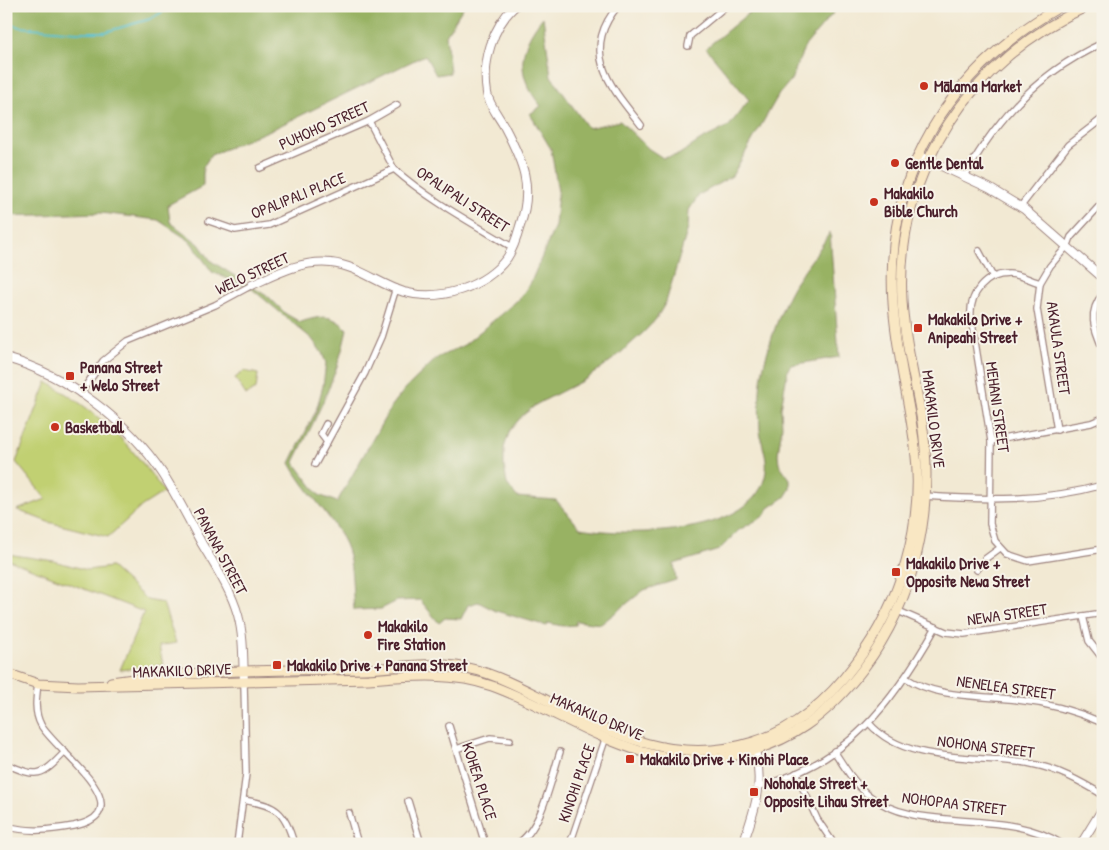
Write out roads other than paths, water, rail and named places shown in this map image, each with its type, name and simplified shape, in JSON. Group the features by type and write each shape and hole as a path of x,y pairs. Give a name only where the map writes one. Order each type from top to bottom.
{"main road":[{"name":"MAKAKILO DRIVE","path":"920,496 916,452 893,301 896,228 904,193 918,155 936,121 965,80 1003,44 1032,22 1061,6"},
{"name":"MAKAKILO DRIVE","path":"6,673 38,684 78,686 369,680 435,676 475,681 494,687 607,736 681,749 703,750 754,746 794,723 838,687 894,609 907,557 920,496 925,453 906,336 902,300 902,265 906,230 914,196 929,159 962,102 985,76 1011,52 1039,32 1088,6"},
{"name":"MAKAKILO DRIVE","path":"78,686 126,680 244,671 369,669 435,664 477,670 498,676 607,736"},
{"path":"369,669 369,680"}],"street":[{"name":"WELO STREET","path":"80,394 103,361 128,341 215,305 288,268 329,263 348,265 396,288 426,295 452,292 472,285 490,274 507,258 512,248 524,213 528,184 525,170 487,94 488,54 502,18 514,6"},
{"path":"618,6 606,20 599,46 604,75 641,125"},
{"path":"688,46 690,36 726,6"},
{"path":"965,176 993,131 1018,101 1041,80 1067,62 1103,44"},
{"name":"PUHOHO STREET","path":"260,168 369,122 397,106"},
{"path":"1020,206 1068,146 1103,118"},
{"name":"OPALIPALI STREET","path":"369,122 394,169 422,192 512,248"},
{"path":"918,155 965,176 1020,206 1103,278"},
{"name":"OPALIPALI PLACE","path":"209,221 236,230 269,225 394,169"},
{"name":"AKAULA STREET","path":"1057,430 1037,309 1040,282 1050,266 1068,246 1071,237 1103,202"},
{"path":"979,251 993,277 1010,274 1040,282"},
{"name":"MEHANI STREET","path":"993,277 977,291 970,312 991,441 991,528 1000,548"},
{"path":"315,464 365,373 381,337 396,288"},
{"path":"1103,294 1095,304 1092,317 1103,349"},
{"name":"PANANA STREET","path":"6,358 45,373 80,394 128,432 162,472 233,600 241,629 244,671 246,774 237,844"},
{"path":"991,441 1057,430 1091,423 1103,418"},
{"path":"326,424 321,434 327,442"},
{"path":"920,496 992,500 1040,497 1103,485"},
{"path":"977,570 984,559 1000,548 1011,557 1028,561 1103,549"},
{"name":"NEWA STREET","path":"894,609 936,628 955,634 974,634 1103,613"},
{"path":"1083,616 1088,641 1103,659"},
{"path":"760,786 796,773 834,751 869,723 906,678 936,628"},
{"name":"NENELEA STREET","path":"906,678 919,686 938,691 1046,704 1072,711 1103,724"},
{"path":"6,826 26,830 48,831 85,824 96,817 100,804 94,784 81,767 48,735 39,721 36,704 38,684"},
{"name":"NOHONA STREET","path":"869,723 887,740 909,750 1032,764 1064,774 1103,794"},
{"name":"KOHEA PLACE","path":"449,726 485,844"},
{"name":"KINOHI PLACE","path":"570,844 607,736"},
{"path":"456,749 490,738 510,740"},
{"path":"743,844 760,786 754,746"},
{"name":"NOHOPAA STREET","path":"834,751 858,786 874,799 893,809 913,814 1020,826 1044,834 1062,844"},
{"path":"6,764 27,773 39,774 48,770 65,752"},
{"path":"517,844 527,836 535,825 560,752"},
{"path":"796,773 817,820 834,844"},
{"path":"243,800 268,805 279,812 287,822 294,844"},
{"path":"408,801 421,844"},
{"path":"1081,844 1103,808"},
{"path":"348,813 358,844"}],"waterway":[{"path":"6,23 20,27 77,32 105,32 150,19 173,6"}],"place":[{"name":"Mālama Market","path":"924,86"},
{"name":"Gentle Dental","path":"895,163"},
{"name":"Makakilo Bible Church","path":"874,202"},
{"name":"Makakilo Drive + Anipeahi Street","path":"918,328"},
{"name":"Panana Street + Welo Street","path":"70,376"},
{"name":"Basketball","path":"55,427"},
{"name":"Makakilo Drive + Opposite Newa Street","path":"896,572"},
{"name":"Makakilo Fire Station","path":"368,635"},
{"name":"Makakilo Drive + Panana Street","path":"277,665"},
{"name":"Makakilo Drive + Kinohi Place","path":"630,759"},
{"name":"Nohohale Street + Opposite Lihau Street","path":"754,792"}]}
